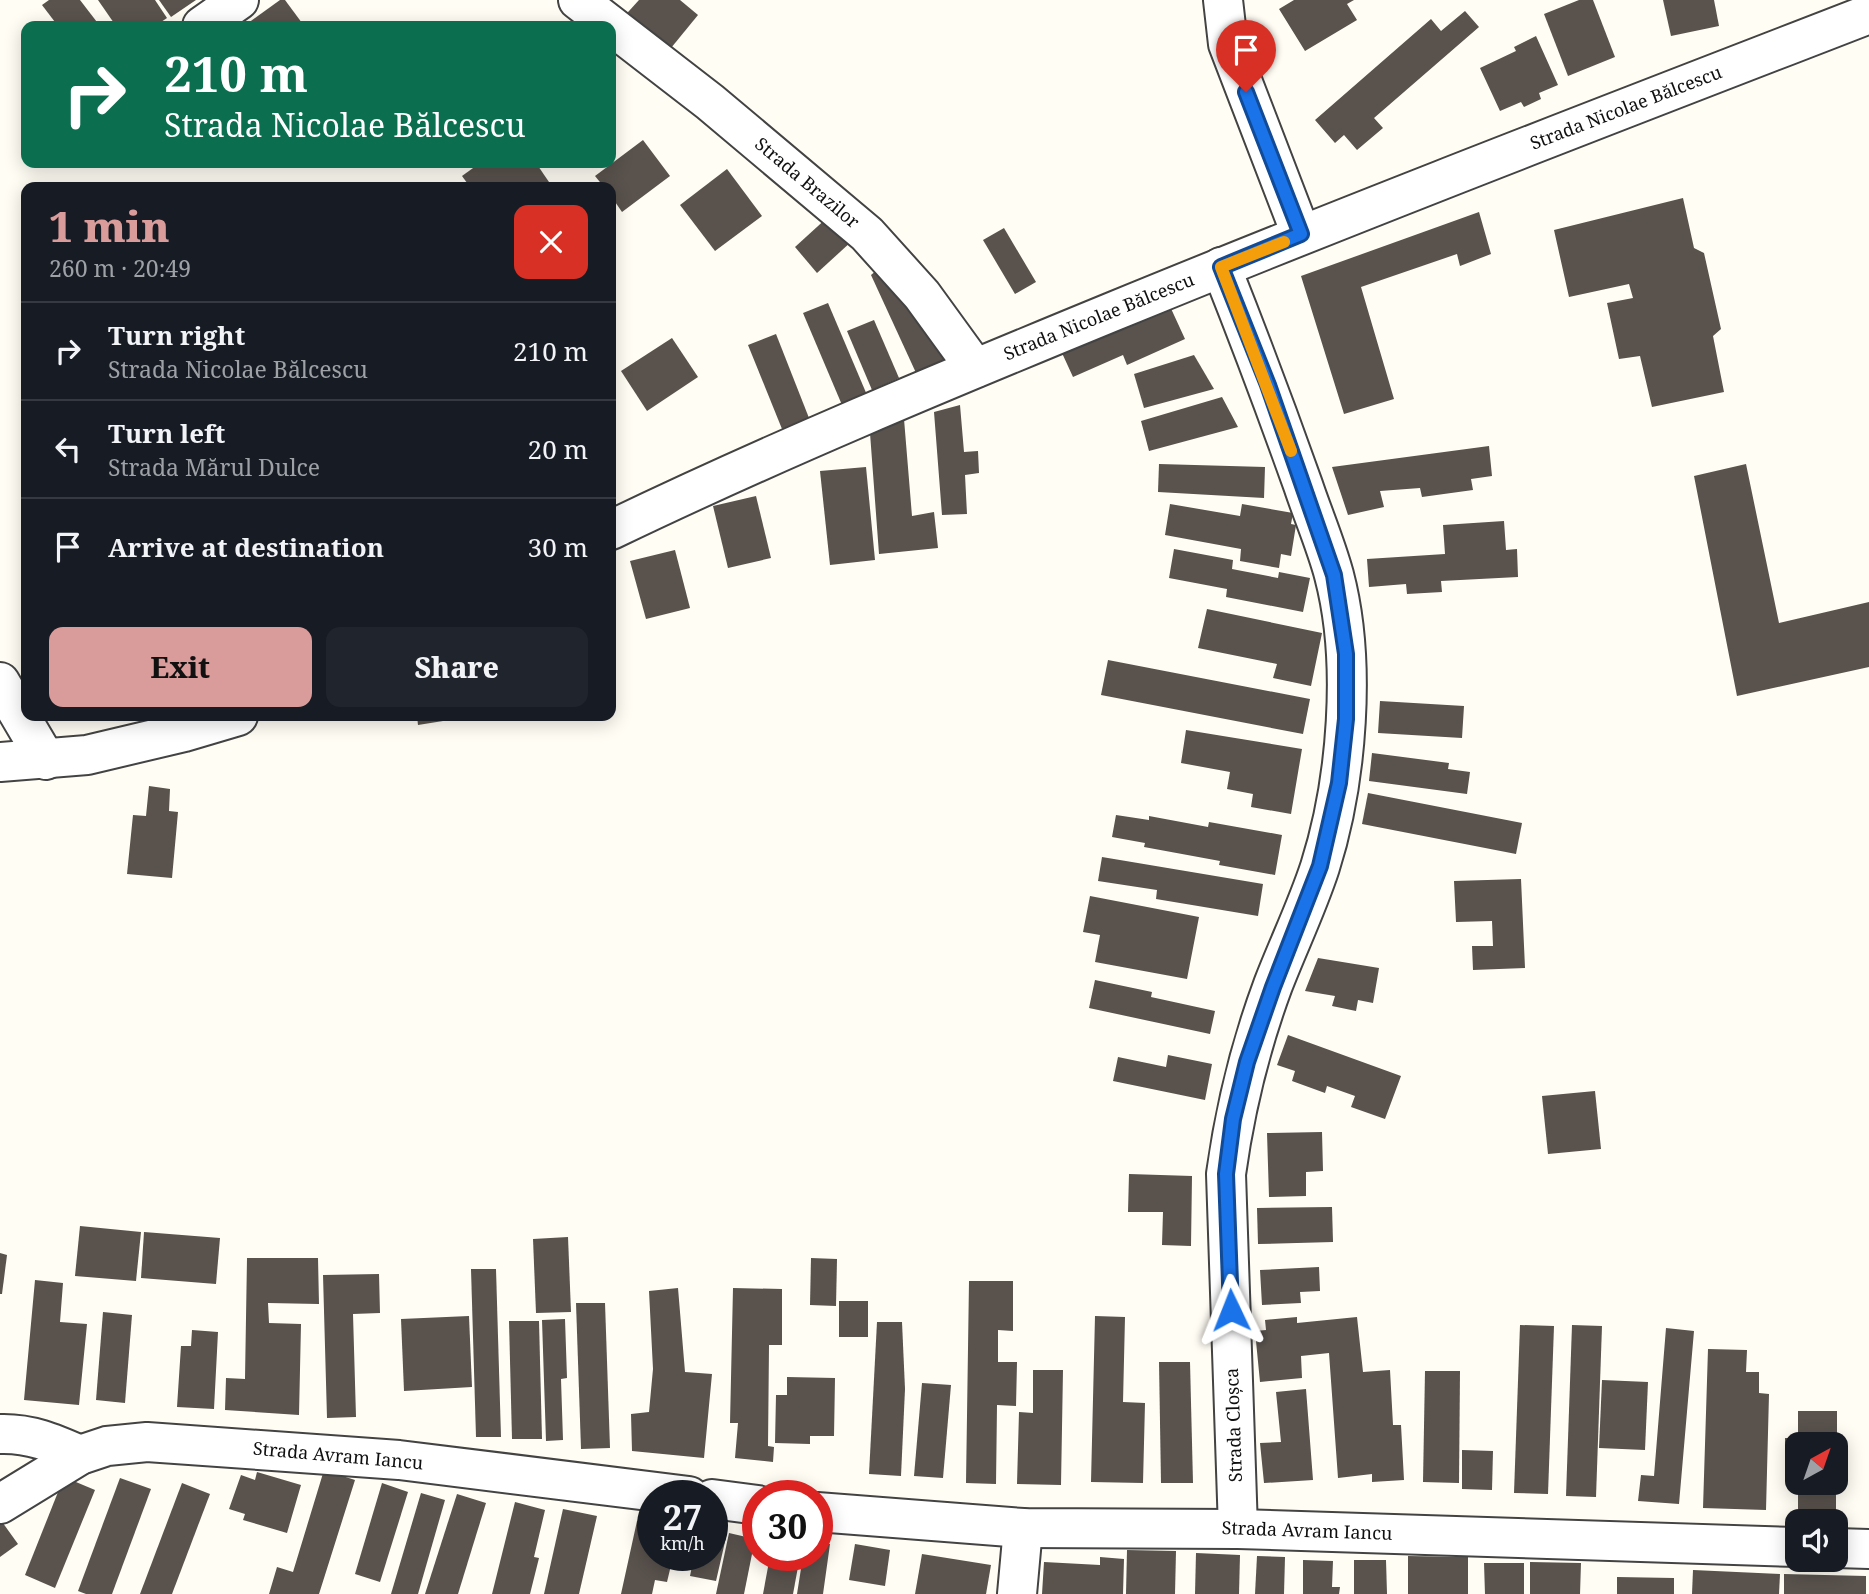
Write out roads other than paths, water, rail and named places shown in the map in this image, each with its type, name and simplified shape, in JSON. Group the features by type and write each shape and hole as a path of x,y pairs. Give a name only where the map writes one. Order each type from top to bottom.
{"street":[{"path":"209,21 239,0"},
{"name":"Strada Brazilor","path":"578,0 605,21"},
{"path":"1223,0 1228,44 1301,234"},
{"name":"Strada Nicolae Bălcescu","path":"616,528 975,368 1301,234 1869,14"},
{"name":"Strada Brazilor","path":"616,29 710,102 867,234 922,295 975,368"},
{"name":"Strada Cloșca","path":"1221,267 1268,385 1334,575 1346,654 1346,719 1339,783 1320,866 1247,1062 1233,1119 1226,1174 1238,1529"},
{"path":"0,682 21,718"},
{"path":"23,721 46,760"},
{"path":"0,762 87,755 221,721"},
{"path":"0,1434 18,1433 46,1439 80,1455"},
{"name":"Strada Avram Iancu","path":"0,1504 80,1455 107,1446 147,1442 399,1460 637,1490"},
{"name":"Strada Avram Iancu","path":"833,1513 1023,1528 1238,1529 1785,1547"},
{"path":"1017,1594 1023,1528"},
{"path":"1848,1548 1869,1549"}]}
